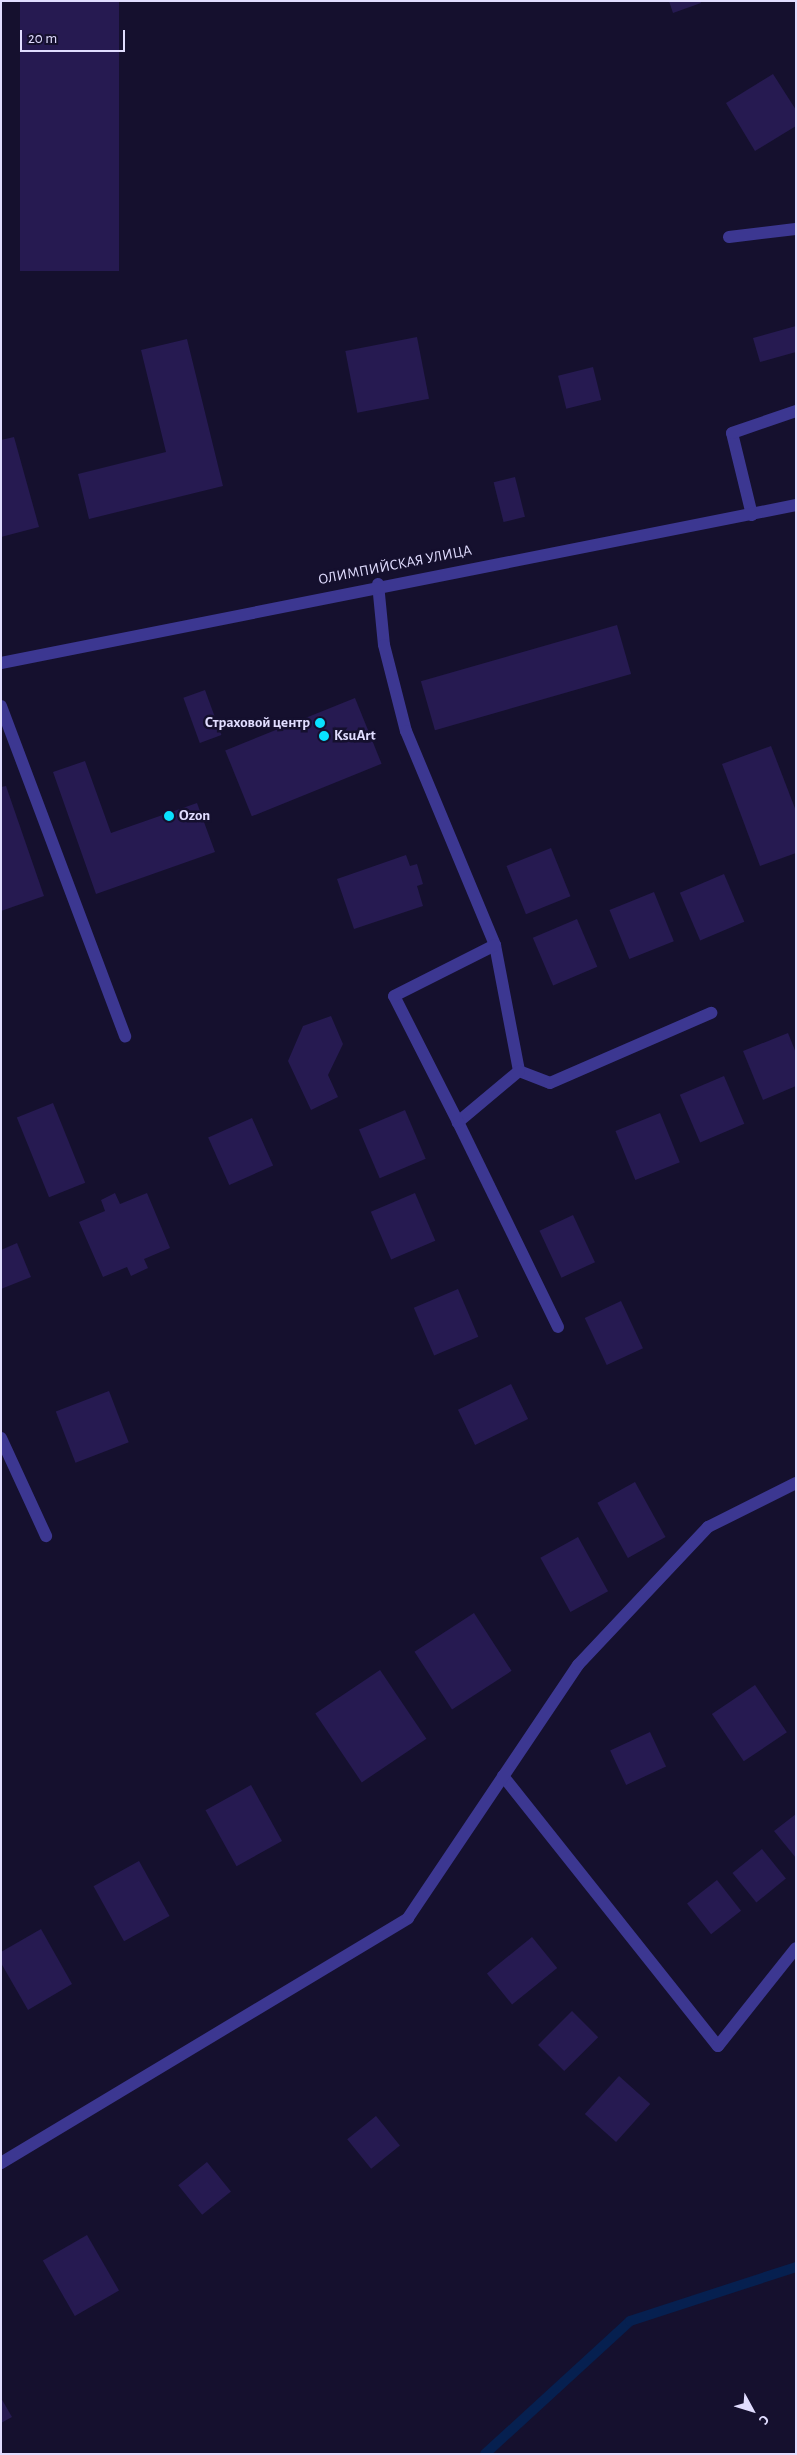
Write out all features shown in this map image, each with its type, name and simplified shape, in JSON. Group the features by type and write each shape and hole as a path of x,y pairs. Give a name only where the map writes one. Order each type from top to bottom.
{"street":[{"path":"728,237 796,229"},
{"path":"752,515 732,433 796,411"},
{"name":"ОЛИМПИЙСКАЯ УЛИЦА","path":"1,663 378,584 752,515 796,505"},
{"path":"378,584 384,645 406,731 495,945 519,1071"},
{"path":"1,706 125,1036"},
{"path":"495,945 394,996 458,1122 558,1328"},
{"path":"519,1071 550,1083 711,1013"},
{"path":"458,1122 519,1071"},
{"path":"1,1438 46,1536"},
{"path":"1,2162 408,1918 578,1665 708,1527 796,1483"},
{"path":"503,1776 718,2046 796,1948"}],"building":[{"path":"20,1 119,1 119,271 20,271"},
{"path":"669,1 700,1 701,3 673,13"},
{"path":"773,74 796,110 796,126 755,151 726,103"},
{"path":"796,326 796,352 760,362 753,338"},
{"path":"417,337 429,399 357,413 345,351"},
{"path":"187,339 223,486 89,519 78,474 166,452 141,350"},
{"path":"593,367 601,400 566,409 558,376"},
{"path":"14,437 39,527 1,537 1,440"},
{"path":"515,477 525,517 504,522 494,482"},
{"path":"617,625 631,674 435,730 421,681"},
{"path":"205,690 221,735 200,743 183,698"},
{"path":"355,698 382,764 252,816 225,750"},
{"path":"771,746 796,811 796,853 760,866 722,764"},
{"path":"85,761 111,833 197,803 215,852 96,894 53,772"},
{"path":"6,786 44,896 1,911 1,787"},
{"path":"551,848 570,896 526,914 506,866"},
{"path":"406,855 410,866 417,864 423,884 417,886 423,906 354,929 337,879"},
{"path":"724,874 744,922 700,941 680,893"},
{"path":"654,892 674,941 629,959 609,910"},
{"path":"577,919 597,967 553,986 533,938"},
{"path":"331,1016 343,1044 328,1075 338,1097 311,1110 288,1061 303,1026"},
{"path":"788,1033 796,1053 796,1086 763,1100 743,1051"},
{"path":"724,1076 744,1124 700,1143 680,1095"},
{"path":"53,1103 85,1183 49,1197 17,1118"},
{"path":"405,1110 426,1159 380,1178 359,1130"},
{"path":"660,1113 680,1162 635,1180 615,1131"},
{"path":"252,1118 273,1166 229,1185 208,1138"},
{"path":"115,1193 120,1204 147,1193 170,1248 144,1259 148,1268 131,1276 127,1267 103,1277 79,1222 105,1211 101,1200"},
{"path":"415,1193 435,1241 391,1260 371,1212"},
{"path":"573,1215 595,1262 561,1278 539,1231"},
{"path":"17,1243 31,1277 1,1289 1,1250"},
{"path":"458,1289 478,1337 434,1356 414,1308"},
{"path":"621,1301 643,1348 607,1365 585,1318"},
{"path":"511,1384 528,1419 475,1445 458,1410"},
{"path":"109,1391 129,1442 75,1463 56,1411"},
{"path":"635,1482 666,1537 628,1558 597,1503"},
{"path":"578,1537 608,1591 570,1612 540,1558"},
{"path":"474,1613 512,1671 452,1710 414,1652"},
{"path":"380,1670 426,1739 362,1782 315,1714"},
{"path":"755,1685 787,1732 744,1761 712,1714"},
{"path":"650,1732 666,1766 626,1785 610,1751"},
{"path":"251,1785 282,1841 237,1866 206,1810"},
{"path":"796,1814 796,1858 774,1831"},
{"path":"762,1849 786,1879 756,1902 732,1873"},
{"path":"139,1861 170,1916 124,1941 94,1886"},
{"path":"717,1880 741,1911 711,1934 687,1903"},
{"path":"41,1929 72,1984 28,2010 1,1963 1,1952"},
{"path":"532,1937 557,1968 512,2005 487,1974"},
{"path":"572,2011 598,2037 564,2071 538,2045"},
{"path":"619,2076 650,2104 616,2142 585,2114"},
{"path":"376,2116 400,2146 371,2169 347,2139"},
{"path":"207,2162 231,2192 202,2215 178,2185"},
{"path":"87,2235 119,2290 75,2316 43,2260"},
{"path":"1,2398 12,2417 1,2423"}],"waterway":[{"path":"485,2454 630,2321 796,2267"}],"place":[{"name":"Страховой центр","path":"320,723"},
{"name":"KsuArt","path":"324,736"},
{"name":"Ozon","path":"169,816"}]}
